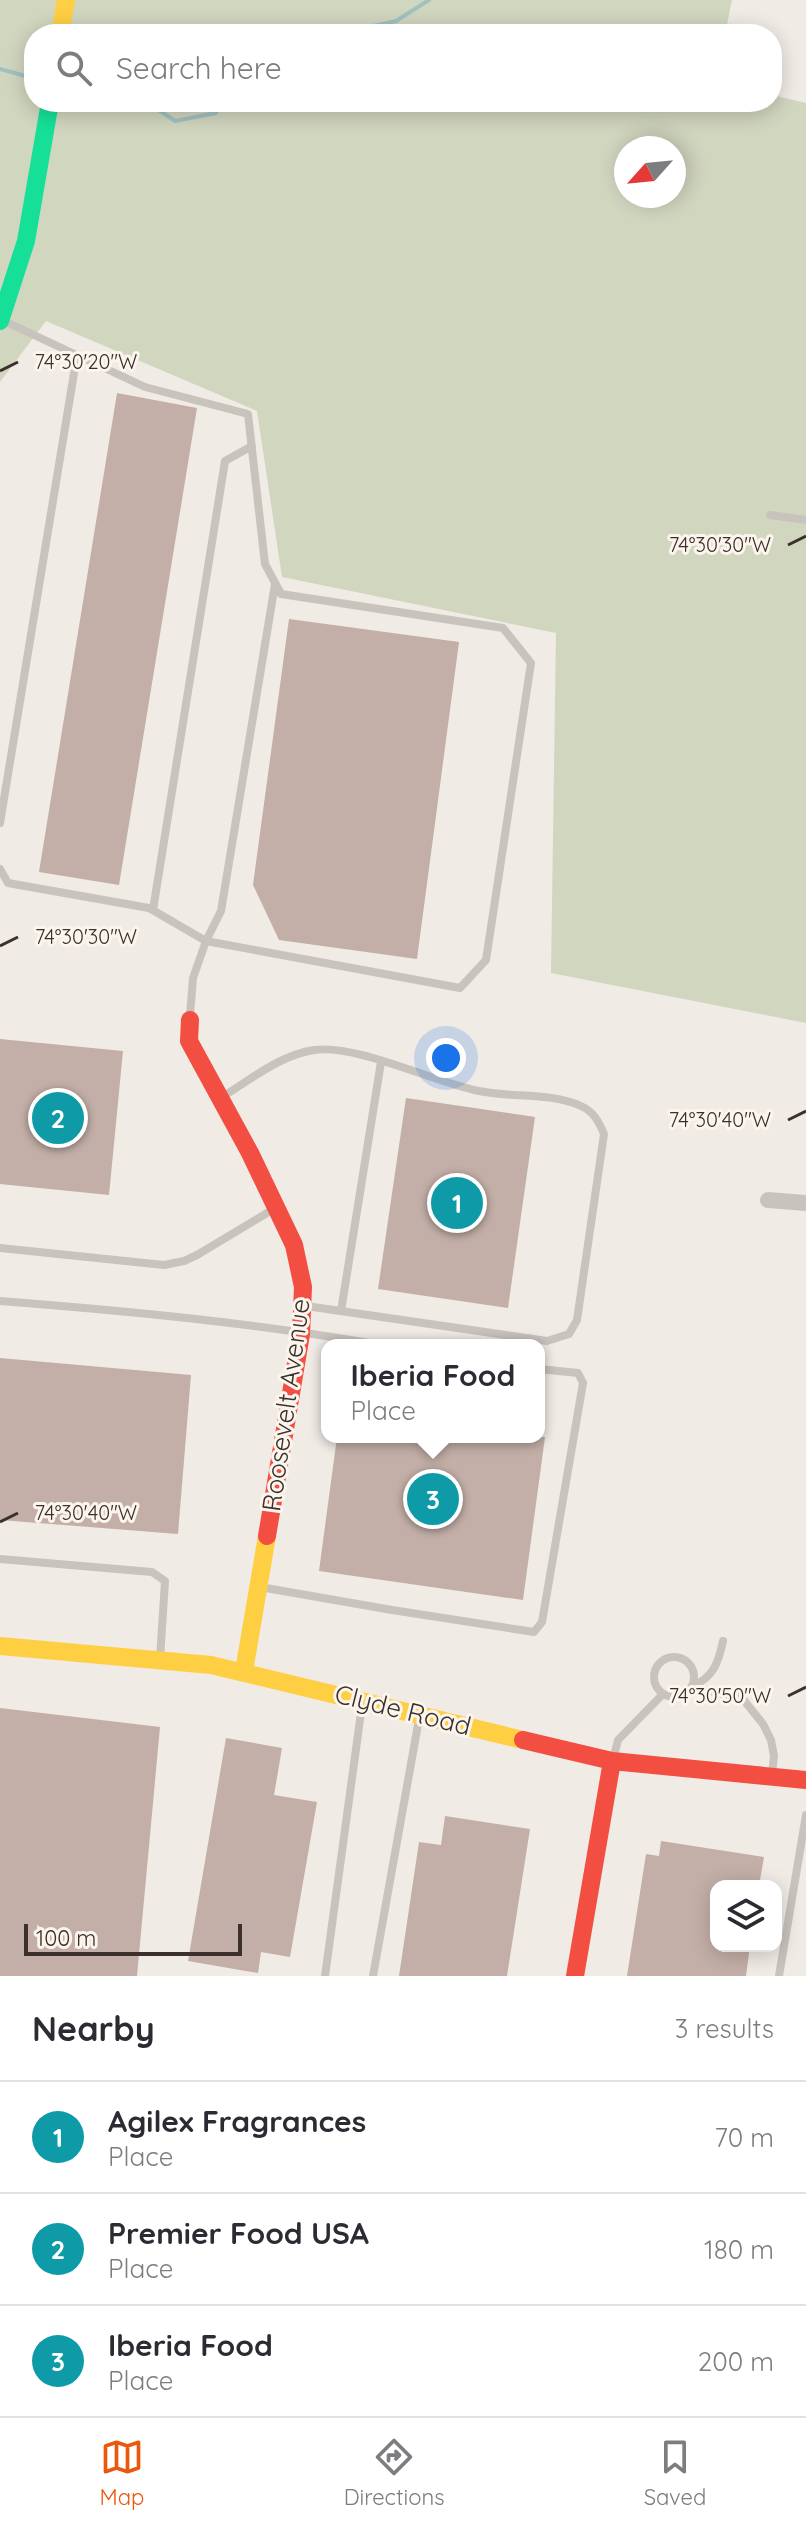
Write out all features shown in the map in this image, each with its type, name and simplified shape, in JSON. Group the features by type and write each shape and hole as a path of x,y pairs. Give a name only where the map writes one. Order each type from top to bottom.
{"street":[{"path":"62,24 66,0"},
{"path":"0,320 16,280 34,209 49,112"},
{"name":"Roosevelt Avenue","path":"190,1020 189,1041 294,1245 303,1287 301,1331 244,1671"},
{"path":"768,1200 806,1203"},
{"name":"Clyde Road","path":"0,1646 211,1665 612,1761 806,1780"},
{"path":"575,1976 612,1761"}],"lane":[{"path":"0,320 145,387 248,414 265,564 281,594 503,628 531,663 486,960 460,988 206,941 153,910 8,883 0,869"},
{"path":"0,823 77,355"},
{"path":"153,910 225,461 252,446"},
{"path":"770,515 806,520"},
{"path":"190,1020 193,978 221,911 275,584"},
{"path":"220,1098 290,1056 315,1050 342,1050 479,1091 569,1102 585,1108 597,1118 604,1134 577,1320 569,1334 545,1341"},
{"path":"341,1311 381,1062"},
{"path":"0,1248 164,1265 197,1255 276,1207"},
{"path":"0,1301 146,1312 347,1339"},
{"path":"302,1305 533,1339"},
{"path":"258,1586 534,1632 542,1622 583,1383 578,1373 545,1370"},
{"path":"0,1559 152,1572 165,1581 160,1660"},
{"path":"691,1687 708,1679 718,1664 723,1641"},
{"path":"669,1657 682,1658 692,1668 694,1681 691,1687 682,1696 663,1694 654,1683 658,1664 669,1657"},
{"path":"691,1687 742,1698 763,1724 771,1740 774,1756 772,1776"},
{"path":"612,1761 618,1740 663,1694"},
{"path":"325,1976 363,1700"},
{"path":"373,1976 420,1714"},
{"path":"779,1976 806,1815"}],"green space":[{"path":"0,0 732,0 727,24 24,24 24,112 782,112 782,97 806,103 806,1023 551,973 556,633 282,577 257,411 46,321 0,382"}],"building":[{"path":"117,393 197,408 119,885 39,872"},
{"path":"289,619 459,642 417,959 279,940 253,885"},
{"path":"0,1039 123,1051 109,1195 0,1184"},
{"path":"406,1098 535,1117 508,1308 378,1289"},
{"path":"0,1358 191,1375 178,1534 0,1520"},
{"path":"336,1443 544,1443 523,1600 319,1571"},
{"path":"0,1708 160,1727 137,1976 0,1976"},
{"path":"226,1738 282,1748 274,1795 317,1802 290,1957 261,1952 258,1973 188,1961"},
{"path":"445,1816 530,1829 507,1976 399,1976 419,1842 441,1845"},
{"path":"661,1841 764,1857 760,1880 710,1880 710,1952 749,1952 746,1976 627,1976 646,1854 659,1856"}],"waterway":[{"path":"382,24 396,21 429,0"},
{"path":"0,69 24,76"},
{"path":"162,112 175,121 216,112"}],"traffic: fast":[{"path":"0,321 26,241 48,112"}],"traffic: slow":[{"path":"62,24 66,0"},
{"path":"244,1671 267,1536"},
{"path":"0,1646 211,1665 523,1740"}],"traffic: jam":[{"path":"190,1020 189,1041 250,1153 294,1245 303,1287 301,1334 267,1536"},
{"path":"523,1740 612,1761 806,1780"},
{"path":"575,1976 612,1761"}],"place":[{"name":"Premier Food USA","path":"58,1118"},
{"name":"Agilex Fragrances","path":"457,1203"},
{"name":"Iberia Food","path":"433,1499"}]}
